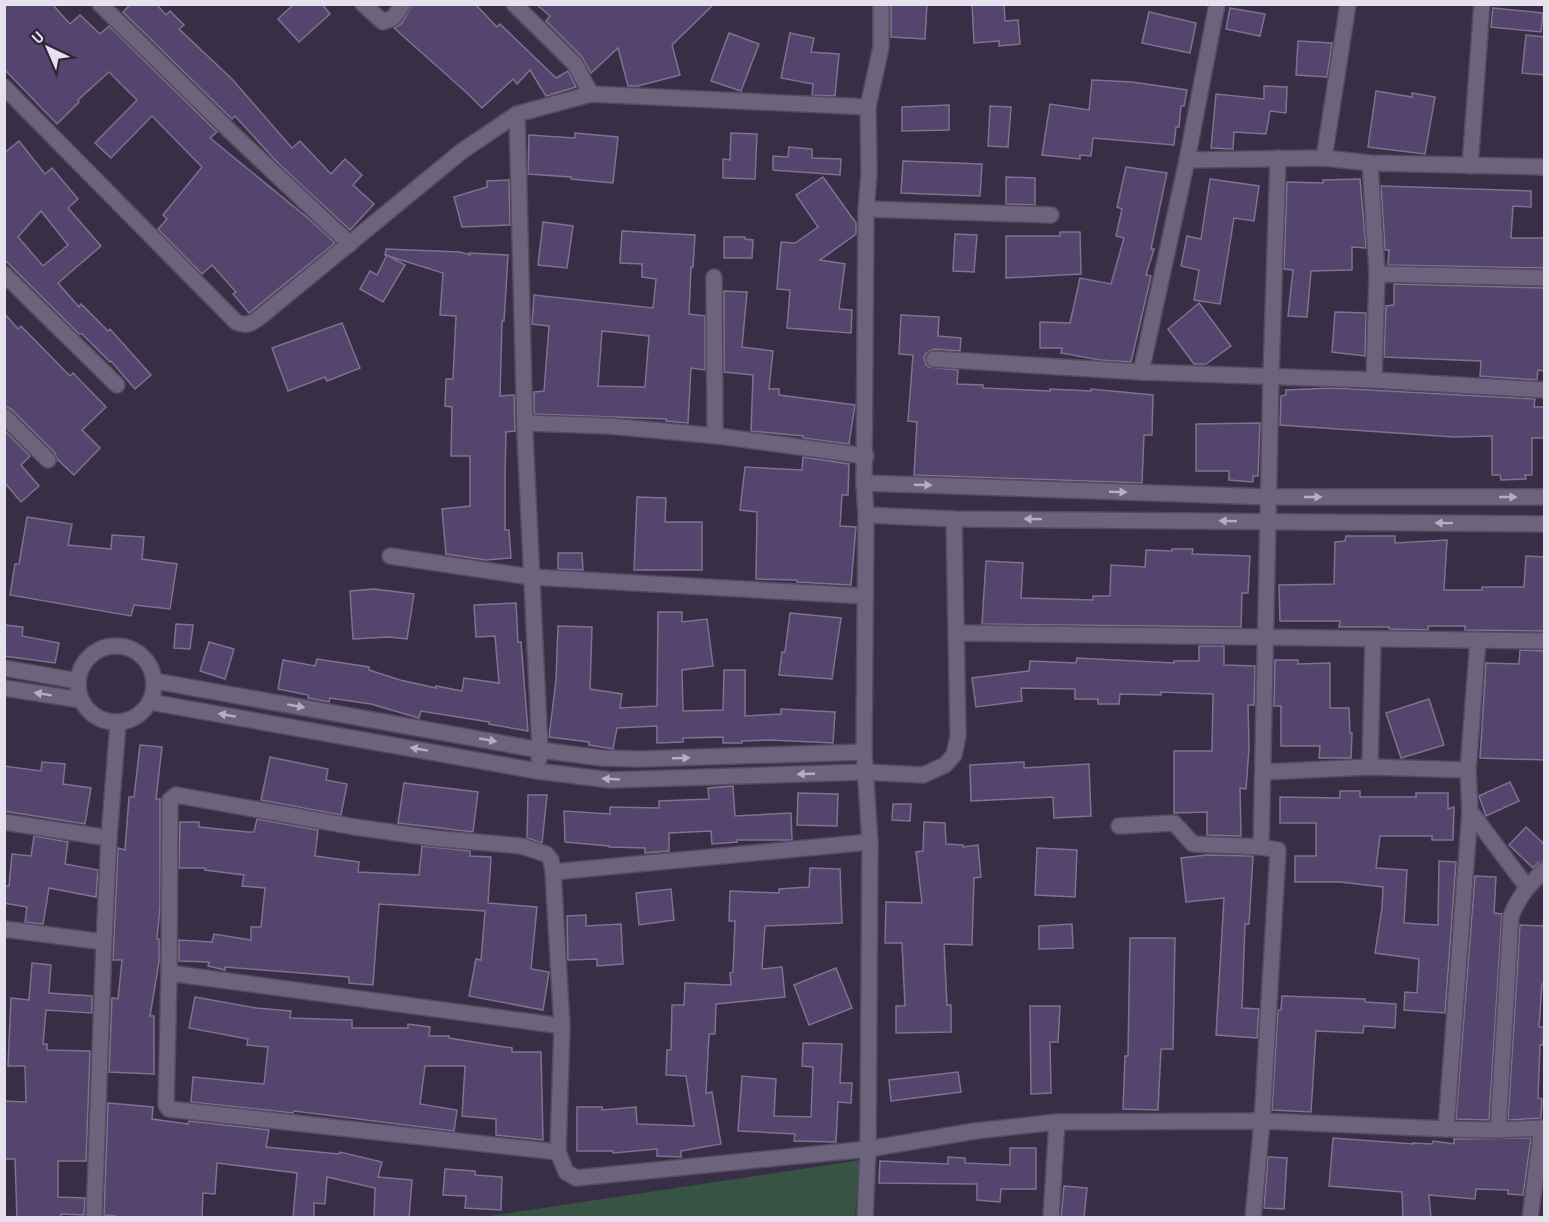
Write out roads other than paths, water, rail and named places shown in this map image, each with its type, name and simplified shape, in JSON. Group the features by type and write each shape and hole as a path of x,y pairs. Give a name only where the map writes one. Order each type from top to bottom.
{"street":[{"path":"100,4 350,244"},
{"path":"363,4 383,22 393,18 403,4"},
{"path":"514,4 575,64 591,94"},
{"path":"865,1218 868,1149 870,842 864,752 867,515 864,483 866,456 866,210 869,174 868,107 881,47 881,4"},
{"path":"1141,372 1217,4"},
{"path":"1324,158 1348,4"},
{"path":"1470,166 1482,4"},
{"path":"4,87 236,322 242,325 250,324 462,152 517,114 591,94 868,107"},
{"path":"517,114 525,423 540,750 537,771"},
{"path":"1262,847 1271,376 1278,158"},
{"path":"1186,160 1324,158 1370,163 1545,166"},
{"path":"1370,163 1377,274 1374,380"},
{"path":"866,210 1051,215"},
{"path":"4,274 117,385"},
{"path":"1377,274 1545,278"},
{"path":"714,277 715,430 718,436"},
{"path":"934,359 1141,372 1374,380 1545,390"},
{"path":"4,416 48,460"},
{"path":"525,423 609,426 718,436 866,456"},
{"path":"864,483 1269,497 1545,496"},
{"path":"867,515 954,519 1545,524"},
{"path":"150,702 537,771 610,780 865,772 923,775 945,765 954,755 958,736 954,519"},
{"path":"390,556 531,577 865,596"},
{"path":"956,633 1545,641"},
{"path":"1370,767 1373,639"},
{"path":"1446,1129 1470,811 1468,770 1478,640"},
{"path":"109,646 125,646 140,653 151,666 155,681 150,702 142,713 131,720 118,723 103,720 90,712 81,700 78,681 83,665 94,653 109,646"},
{"path":"4,668 78,681"},
{"path":"155,681 540,750 602,758 639,759 864,752"},
{"path":"4,688 81,700"},
{"path":"94,1218 109,838 118,723"},
{"path":"1264,772 1370,767 1468,770"},
{"path":"558,1152 169,1109 166,1106 170,800 176,795 277,814 388,831 521,846 546,854 553,872 562,1026 558,1152 566,1172 576,1178 868,1149 975,1131 1057,1122 1262,1121 1446,1129 1543,1128 1530,1218"},
{"path":"1470,811 1527,887"},
{"path":"4,822 109,838"},
{"path":"1119,826 1174,823 1193,844 1262,847 1278,850 1262,1121 1253,1218"},
{"path":"553,872 870,842"},
{"path":"1498,1130 1511,916 1516,902 1527,887 1545,870"},
{"path":"4,929 104,942"},
{"path":"169,973 562,1026"},
{"path":"1051,1218 1057,1122"}]}
